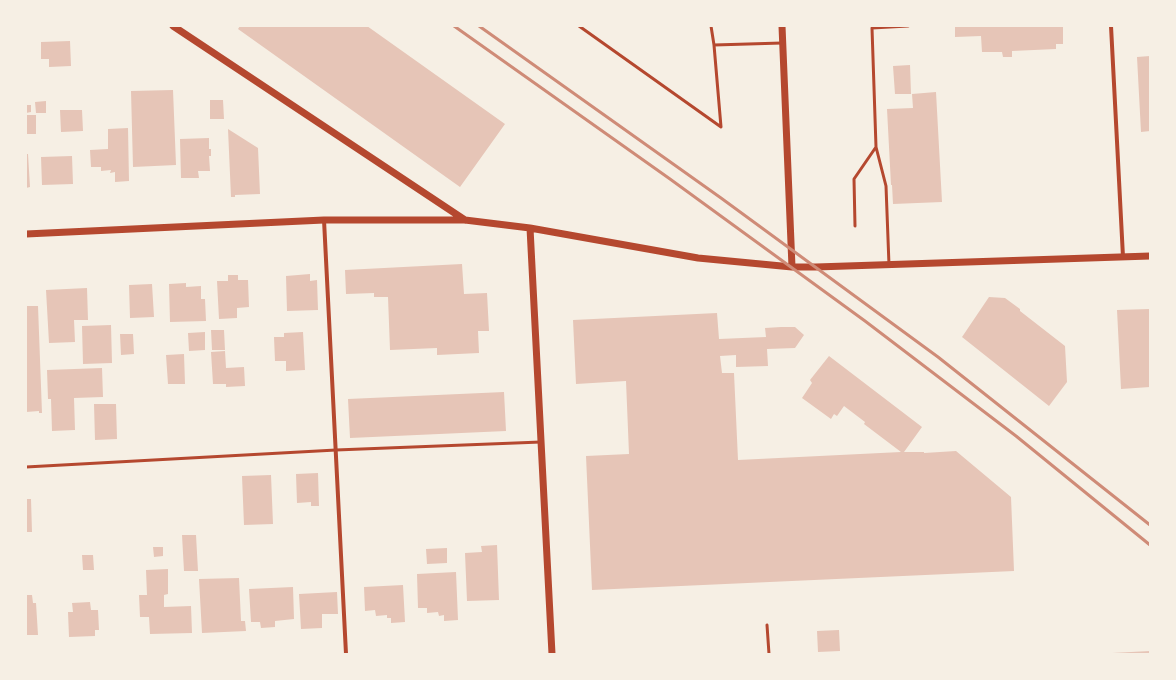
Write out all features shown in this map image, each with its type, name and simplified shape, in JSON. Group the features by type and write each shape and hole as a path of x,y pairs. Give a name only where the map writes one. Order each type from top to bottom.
{"street":[{"path":"173,26 465,220"},
{"path":"782,26 792,267"},
{"path":"1111,26 1123,258"},
{"path":"324,220 346,654"},
{"path":"26,234 324,220 465,220 530,228 698,258 792,267 816,268 1150,256"},
{"path":"530,228 552,654"}],"lane":[{"path":"580,26 721,127 711,26"},
{"path":"889,265 886,186 876,147 872,28 908,26"},
{"path":"714,45 782,42"},
{"path":"855,226 854,179 876,147"},
{"path":"26,467 336,450 541,442"},
{"path":"767,625 769,654"}],"building":[{"path":"240,26 367,26 505,124 460,187 238,29"},
{"path":"955,26 1063,26 1063,44 1056,44 1056,49 1012,51 1012,57 1003,57 1002,52 982,52 981,36 955,37"},
{"path":"70,41 71,66 49,67 49,59 41,59 41,42"},
{"path":"1150,56 1150,131 1141,132 1137,57"},
{"path":"910,65 911,94 895,94 893,66"},
{"path":"173,90 176,165 133,167 131,91"},
{"path":"936,92 942,202 893,204 887,109 913,108 912,94"},
{"path":"210,100 223,100 224,119 210,119"},
{"path":"46,101 46,113 36,113 35,102"},
{"path":"26,105 31,105 31,112 26,113"},
{"path":"60,110 82,110 83,131 61,132"},
{"path":"26,115 36,115 36,134 26,134"},
{"path":"128,128 129,181 115,182 115,172 110,173 111,170 101,171 101,167 91,167 90,150 108,149 108,129"},
{"path":"228,129 258,148 260,194 235,195 235,197 231,197"},
{"path":"209,138 209,149 211,149 211,156 209,156 210,171 198,171 199,178 181,178 180,139"},
{"path":"26,154 28,154 30,187 26,188"},
{"path":"72,156 73,184 42,185 41,157"},
{"path":"462,264 464,294 487,293 489,331 478,331 479,353 437,355 437,348 390,350 388,297 374,297 374,293 346,294 345,270"},
{"path":"310,274 310,281 317,280 318,310 287,311 286,276"},
{"path":"228,275 238,275 238,280 248,280 249,307 237,308 237,318 219,319 217,281 228,281"},
{"path":"186,283 186,287 201,286 201,299 205,299 206,321 170,322 169,284"},
{"path":"152,284 154,317 130,318 129,285"},
{"path":"87,288 88,320 74,320 75,342 49,343 46,290"},
{"path":"989,297 1005,298 1065,346 1067,382 1049,406 962,337"},
{"path":"26,306 38,306 42,413 39,413 39,411 26,412"},
{"path":"1150,309 1150,387 1121,389 1117,310"},
{"path":"717,313 719,339 766,337 765,328 781,327 795,327 804,335 795,348 767,349 768,366 736,367 736,355 720,356 722,373 734,373 738,460 901,452 864,424 865,422 844,406 837,416 834,414 831,419 802,398 812,383 810,380 829,356 922,427 904,452 924,453 956,451 1011,497 1014,571 592,590 586,456 629,454 626,381 576,384 573,320"},
{"path":"111,325 112,363 83,364 82,326"},
{"path":"211,330 224,330 225,350 212,350"},
{"path":"205,332 205,350 189,351 188,333"},
{"path":"303,332 305,370 286,371 286,361 275,361 274,337 284,337 284,333"},
{"path":"120,334 133,334 134,354 121,355"},
{"path":"225,351 226,368 244,367 245,386 226,387 226,384 213,384 211,352"},
{"path":"184,354 185,384 168,384 166,355"},
{"path":"102,368 103,397 74,398 75,430 52,431 51,399 48,399 47,370"},
{"path":"504,392 506,431 350,438 348,399"},
{"path":"94,404 116,404 117,439 95,440"},
{"path":"318,473 319,506 311,506 311,502 297,503 296,474"},
{"path":"271,475 273,524 244,525 242,476"},
{"path":"26,499 31,499 32,532 26,532"},
{"path":"182,535 196,535 198,571 184,571"},
{"path":"497,545 499,600 467,601 465,553 482,552 481,546"},
{"path":"153,547 163,547 163,556 154,557"},
{"path":"447,548 447,563 427,564 426,549"},
{"path":"82,555 93,555 94,570 83,570"},
{"path":"168,569 168,594 164,595 164,607 191,606 192,633 150,634 149,617 140,617 139,595 147,595 146,570"},
{"path":"456,572 458,620 444,621 444,615 439,616 438,612 427,613 427,608 418,608 417,574"},
{"path":"239,578 241,621 245,621 246,631 202,633 199,579"},
{"path":"403,585 405,622 391,623 391,618 387,618 387,615 376,616 375,610 365,611 364,587"},
{"path":"293,587 294,619 275,621 275,627 261,628 260,622 251,622 249,589"},
{"path":"337,592 338,614 322,614 322,628 301,629 299,594"},
{"path":"26,595 32,595 33,603 36,603 38,635 26,635"},
{"path":"90,602 91,610 98,610 99,630 95,630 95,636 69,637 68,612 73,612 72,603"},
{"path":"839,630 840,651 818,652 817,631"},
{"path":"1150,651 1150,654 1112,654 1112,653"}],"railway":[{"path":"454,26 670,179 865,321 1016,436 1150,545"},
{"path":"479,26 721,198 938,357 1150,525"}]}
